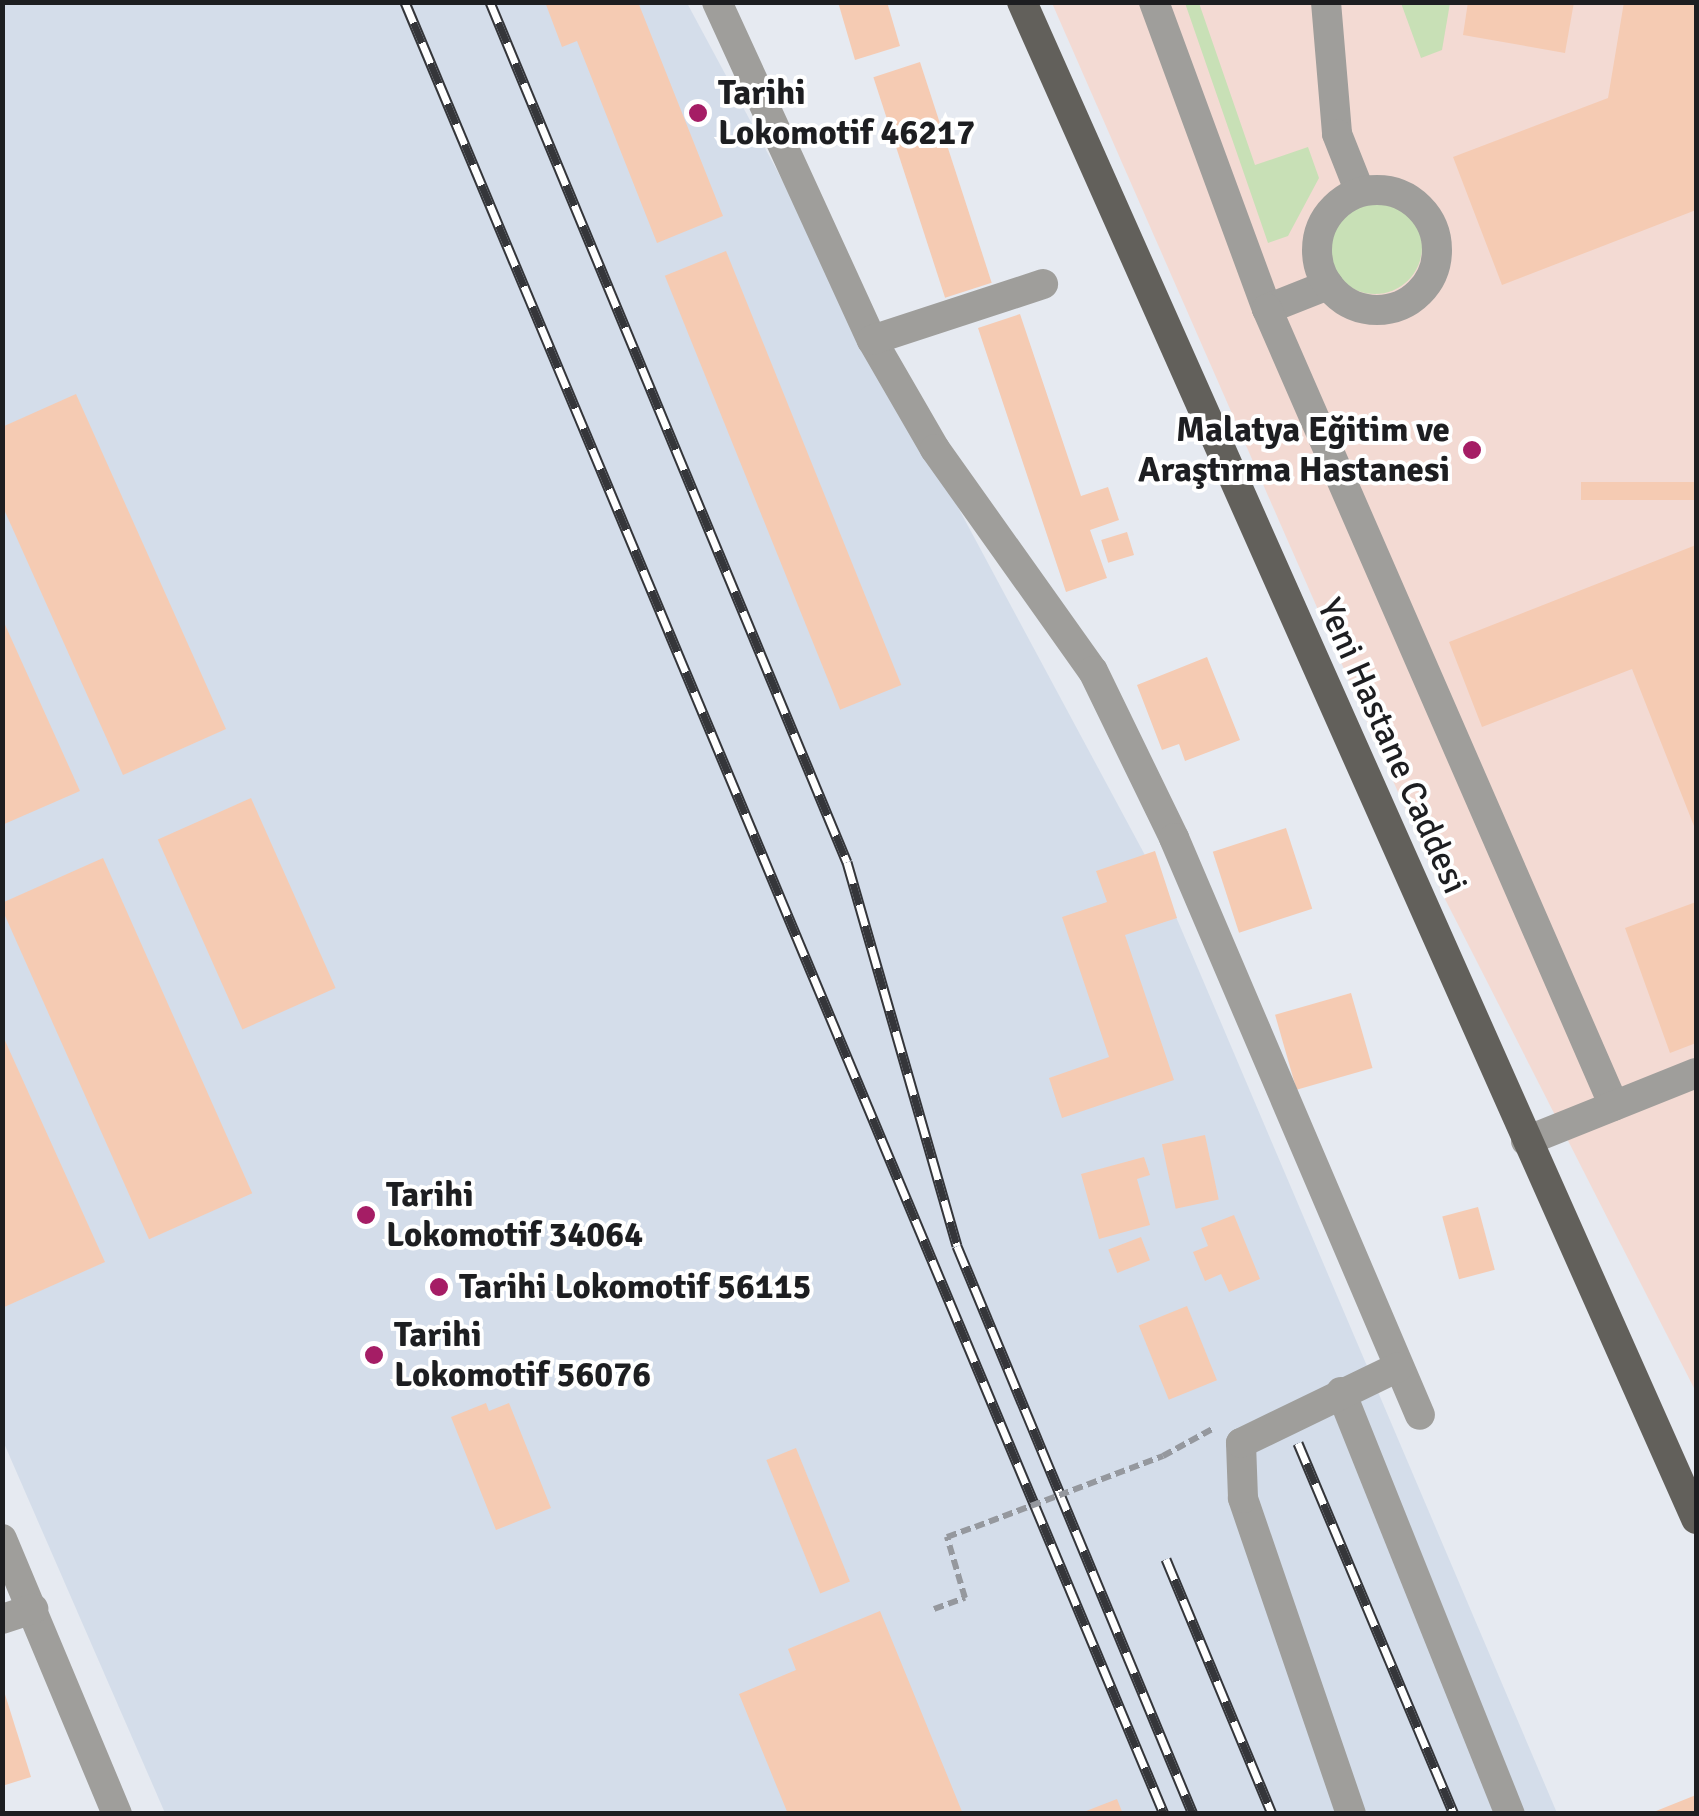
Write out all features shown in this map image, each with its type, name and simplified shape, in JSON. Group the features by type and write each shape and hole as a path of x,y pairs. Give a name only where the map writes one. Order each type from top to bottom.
{"main road":[{"name":"Yeni Hastane Caddesi","path":"1022,2 1696,1519"}],"street":[{"path":"717,2 872,340 936,449 1093,670 1174,838 1420,1415"},
{"path":"1154,2 1267,309 1614,1106"},
{"path":"1326,2 1337,134 1360,192"},
{"path":"1267,309 1328,286 1381,311 1430,279 1430,220 1400,194 1360,192 1321,230 1328,286"},
{"path":"872,340 1043,284"},
{"path":"1526,1141 1696,1073"},
{"path":"1351,1814 1242,1498 1241,1443 1398,1367"},
{"path":"1341,1392 1510,1814"},
{"path":"2,1539 118,1814"},
{"path":"2,1619 33,1609"}],"path":[{"path":"934,1609 965,1598 948,1537 1163,1456 1226,1422"}],"shaded area":[{"path":"2,3 687,3 1168,898 1557,1813 165,1813 3,1441"},
{"name":"Malatya Eğitim ve Araştırma Hastanesi","path":"1052,3 1696,3 1696,1392 1444,897"}],"green space":[{"path":"1185,3 1199,3 1255,165 1308,147 1319,178 1288,236 1268,243"},
{"path":"1401,3 1450,3 1442,50 1421,58"},
{"path":"1375,200 1393,203 1408,214 1419,229 1419,265 1408,280 1393,291 1375,294 1357,291 1342,280 1331,265 1328,247 1331,229 1342,214 1357,203"}],"building":[{"path":"545,2 638,2 723,216 657,243 577,41 562,47"},
{"path":"838,2 887,2 900,46 855,60"},
{"path":"1468,2 1574,2 1565,53 1463,35"},
{"path":"1624,2 1696,2 1696,210 1502,285 1453,157 1608,98"},
{"path":"920,62 992,283 945,298 873,77"},
{"path":"726,251 901,685 840,710 665,276"},
{"path":"1020,314 1081,496 1108,487 1119,520 1090,530 1107,578 1066,592 978,328"},
{"path":"76,394 226,729 123,775 2,505 2,427"},
{"path":"1581,482 1696,482 1696,500 1581,500"},
{"path":"1127,532 1134,555 1108,563 1101,540"},
{"path":"1696,545 1696,831 1632,669 1482,727 1449,642"},
{"path":"2,618 80,791 2,825"},
{"path":"1207,657 1240,740 1185,761 1179,744 1162,750 1137,685"},
{"path":"251,798 336,988 242,1030 158,839"},
{"path":"1286,828 1312,909 1239,933 1213,852"},
{"path":"1155,851 1177,918 1125,935 1174,1080 1062,1118 1049,1078 1109,1057 1062,917 1107,902 1096,871"},
{"path":"103,858 252,1193 149,1239 2,909 2,903"},
{"path":"1696,902 1696,1043 1670,1053 1625,928"},
{"path":"1351,993 1372,1068 1297,1090 1275,1015"},
{"path":"2,1034 105,1262 2,1308"},
{"path":"1205,1135 1219,1200 1176,1209 1162,1144"},
{"path":"1144,1157 1150,1175 1137,1179 1150,1225 1099,1239 1081,1174"},
{"path":"1478,1207 1495,1270 1459,1279 1442,1217"},
{"path":"1234,1215 1260,1279 1229,1292 1221,1274 1205,1281 1193,1252 1208,1246 1201,1228"},
{"path":"1141,1237 1150,1260 1117,1273 1108,1250"},
{"path":"1187,1306 1217,1380 1169,1400 1139,1325"},
{"path":"486,1403 489,1411 509,1403 551,1508 496,1530 451,1417"},
{"path":"796,1448 850,1582 820,1594 766,1460"},
{"path":"880,1611 963,1814 788,1814 739,1694 796,1670 788,1649"},
{"path":"2,1689 31,1777 2,1786"},
{"path":"1696,1795 1696,1814 1651,1814 1651,1813"},
{"path":"1117,1799 1123,1814 1081,1814 1081,1813"}],"railway":[{"path":"405,2 1164,1814"},
{"path":"490,2 847,862 957,1246 1193,1814"},
{"path":"1298,1443 1454,1814"},
{"path":"1166,1559 1272,1814"}],"place":[{"name":"Tarihi Lokomotif 46217","path":"698,113"},
{"name":"Malatya Eğitim ve Araştırma Hastanesi","path":"1472,450"},
{"name":"Tarihi Lokomotif 34064","path":"366,1215"},
{"name":"Tarihi Lokomotif 56115","path":"439,1287"},
{"name":"Tarihi Lokomotif 56076","path":"374,1355"}]}
